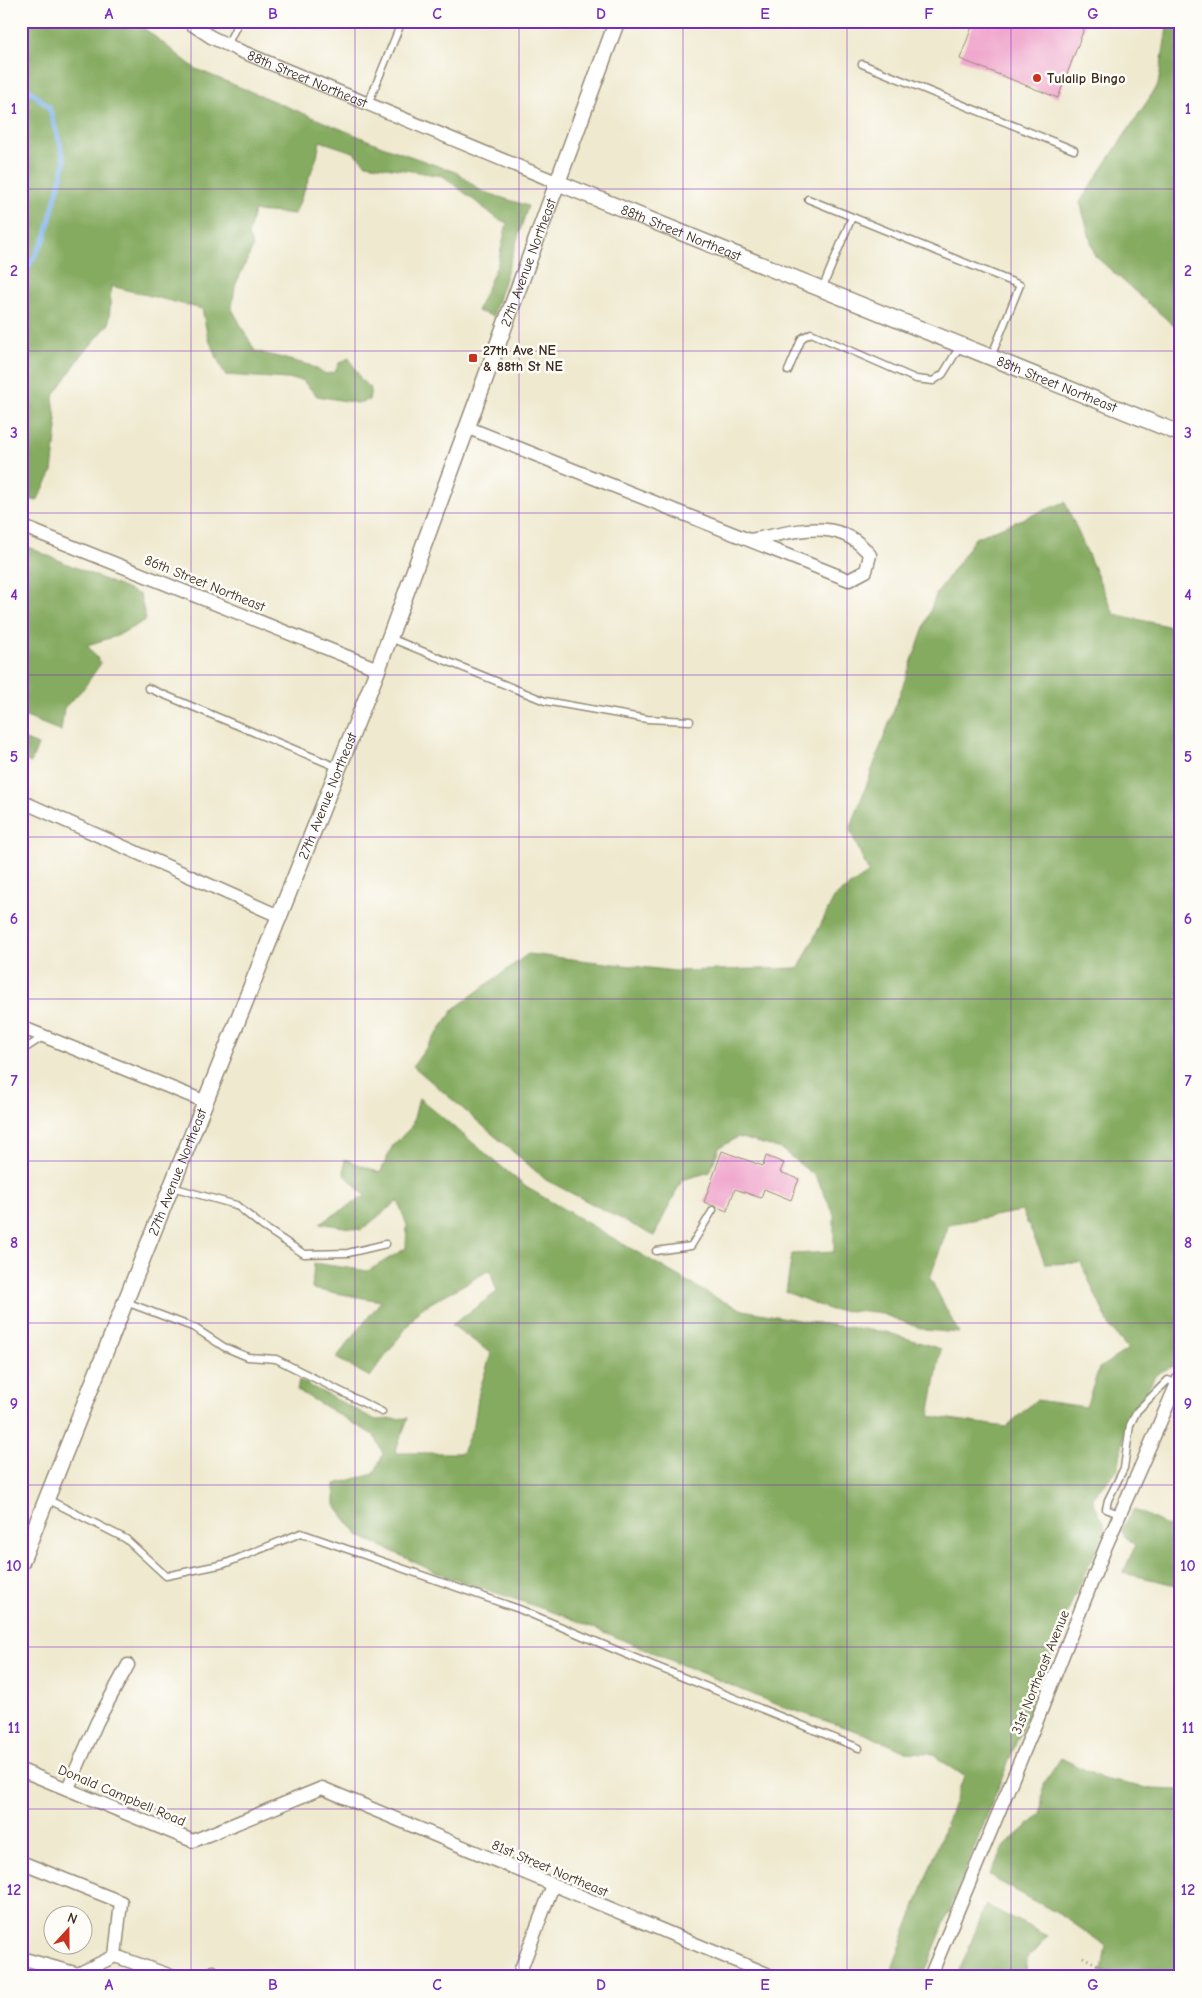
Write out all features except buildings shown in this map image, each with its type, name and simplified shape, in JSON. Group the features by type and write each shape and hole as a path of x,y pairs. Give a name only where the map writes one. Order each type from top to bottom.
{"street":[{"name":"88th Street Northeast","path":"187,21 227,45 368,104 556,182 1181,434"},
{"name":"27th Avenue Northeast","path":"21,1563 378,669 556,182 617,21"},
{"path":"466,427 849,580 866,571 870,555 861,544 846,534 823,528 749,540"},
{"name":"86th Street Northeast","path":"21,526 378,669"},
{"path":"21,802 280,917"},
{"path":"21,1027 206,1102"},
{"name":"31st Northeast Avenue","path":"930,1977 967,1892 1119,1514 1178,1381"},
{"path":"68,1788 97,1722 128,1665"},
{"name":"Donald Campbell Road","path":"21,1770 194,1841 322,1788"},
{"name":"81st Street Northeast","path":"322,1788 766,1976"},
{"path":"21,1862 121,1902 115,1956"},
{"path":"518,1977 553,1885"},
{"path":"21,1958 78,1974 115,1956 174,1977"},
{"path":"205,1977 213,1972 222,1977"}],"lane":[{"path":"227,45 239,21"},
{"path":"368,104 402,21"},
{"path":"862,64 1074,150"},
{"path":"808,199 1020,285 991,357"},
{"path":"822,289 852,217"},
{"path":"788,371 802,338 811,334 916,379 933,381 943,374 961,345"},
{"path":"389,638 545,700 646,719 690,721"},
{"path":"148,688 339,768"},
{"path":"21,1051 32,1042 44,1036"},
{"path":"172,1187 236,1206 304,1254 348,1253 386,1244"},
{"path":"656,1251 691,1246 713,1210"},
{"path":"126,1302 195,1328 232,1350 248,1357 276,1359 382,1412"},
{"path":"1119,1514 1106,1509 1108,1500 1124,1468 1130,1425 1137,1411 1163,1384 1168,1380 1178,1381"},
{"path":"47,1499 126,1539 166,1576 224,1564 301,1533 519,1608 858,1748"}],"path":[{"path":"1082,1957 1120,1977"}],"green space":[{"path":"21,21 135,21 196,69 382,146 458,173 481,191 528,206 493,316 477,311 498,263 507,223 498,219 443,176 366,164 353,152 320,141 317,157 295,214 254,211 248,236 253,247 235,286 232,309 255,351 309,365 326,374 335,372 339,363 349,358 362,381 371,388 369,400 357,403 317,396 302,380 225,375 208,338 202,309 111,286 109,324 81,356 53,397 57,428 52,472 37,501 21,497"},
{"path":"1168,21 1181,21 1181,332 1095,256 1080,202 1158,85"},
{"path":"1065,502 1114,614 1181,629 1181,1363 1158,1373 1127,1420 1118,1469 1092,1498 1106,1530 1076,1592 923,1977 889,1977 964,1776 930,1753 906,1752 868,1735 778,1705 570,1618 435,1572 358,1535 335,1505 335,1484 374,1474 383,1454 375,1436 297,1390 299,1380 376,1420 408,1418 395,1453 462,1453 474,1424 479,1392 491,1353 452,1325 497,1292 490,1270 420,1309 370,1377 336,1358 381,1301 312,1289 314,1263 368,1271 406,1248 407,1225 398,1201 361,1230 320,1223 365,1196 344,1174 345,1159 380,1173 393,1145 412,1126 419,1098 526,1187 712,1296 743,1310 809,1322 886,1332 941,1349 929,1416 1006,1427 1036,1400 1086,1407 1099,1368 1128,1349 1111,1329 1081,1263 1046,1264 1022,1211 949,1224 930,1278 959,1333 925,1330 877,1312 831,1310 786,1292 792,1254 834,1252 834,1214 816,1177 781,1149 738,1137 719,1148 710,1172 682,1180 654,1236 546,1180 413,1066 455,1008 528,954 675,971 799,968 835,896 869,873 850,830 936,595 975,538"},
{"path":"21,544 140,595 146,620 117,636 87,645 101,663 83,689 64,708 61,731 21,715"},
{"path":"21,738 38,745 31,763 21,759"},
{"path":"1134,1509 1181,1533 1181,1586 1123,1573 1135,1546 1121,1531"},
{"path":"1061,1758 1103,1779 1152,1789 1181,1790 1181,1977 1101,1977 1106,1946 1064,1917 989,1876 1005,1846 1041,1814 1043,1785"},
{"path":"986,1905 1048,1936 1027,1959 1026,1977 957,1977"}],"waterway":[{"path":"21,83 49,107 65,161 45,238 21,280"}],"place":[{"name":"Tulalip Bingo","path":"1037,78"},
{"name":"27th Ave NE & 88th St NE","path":"473,358"}]}
